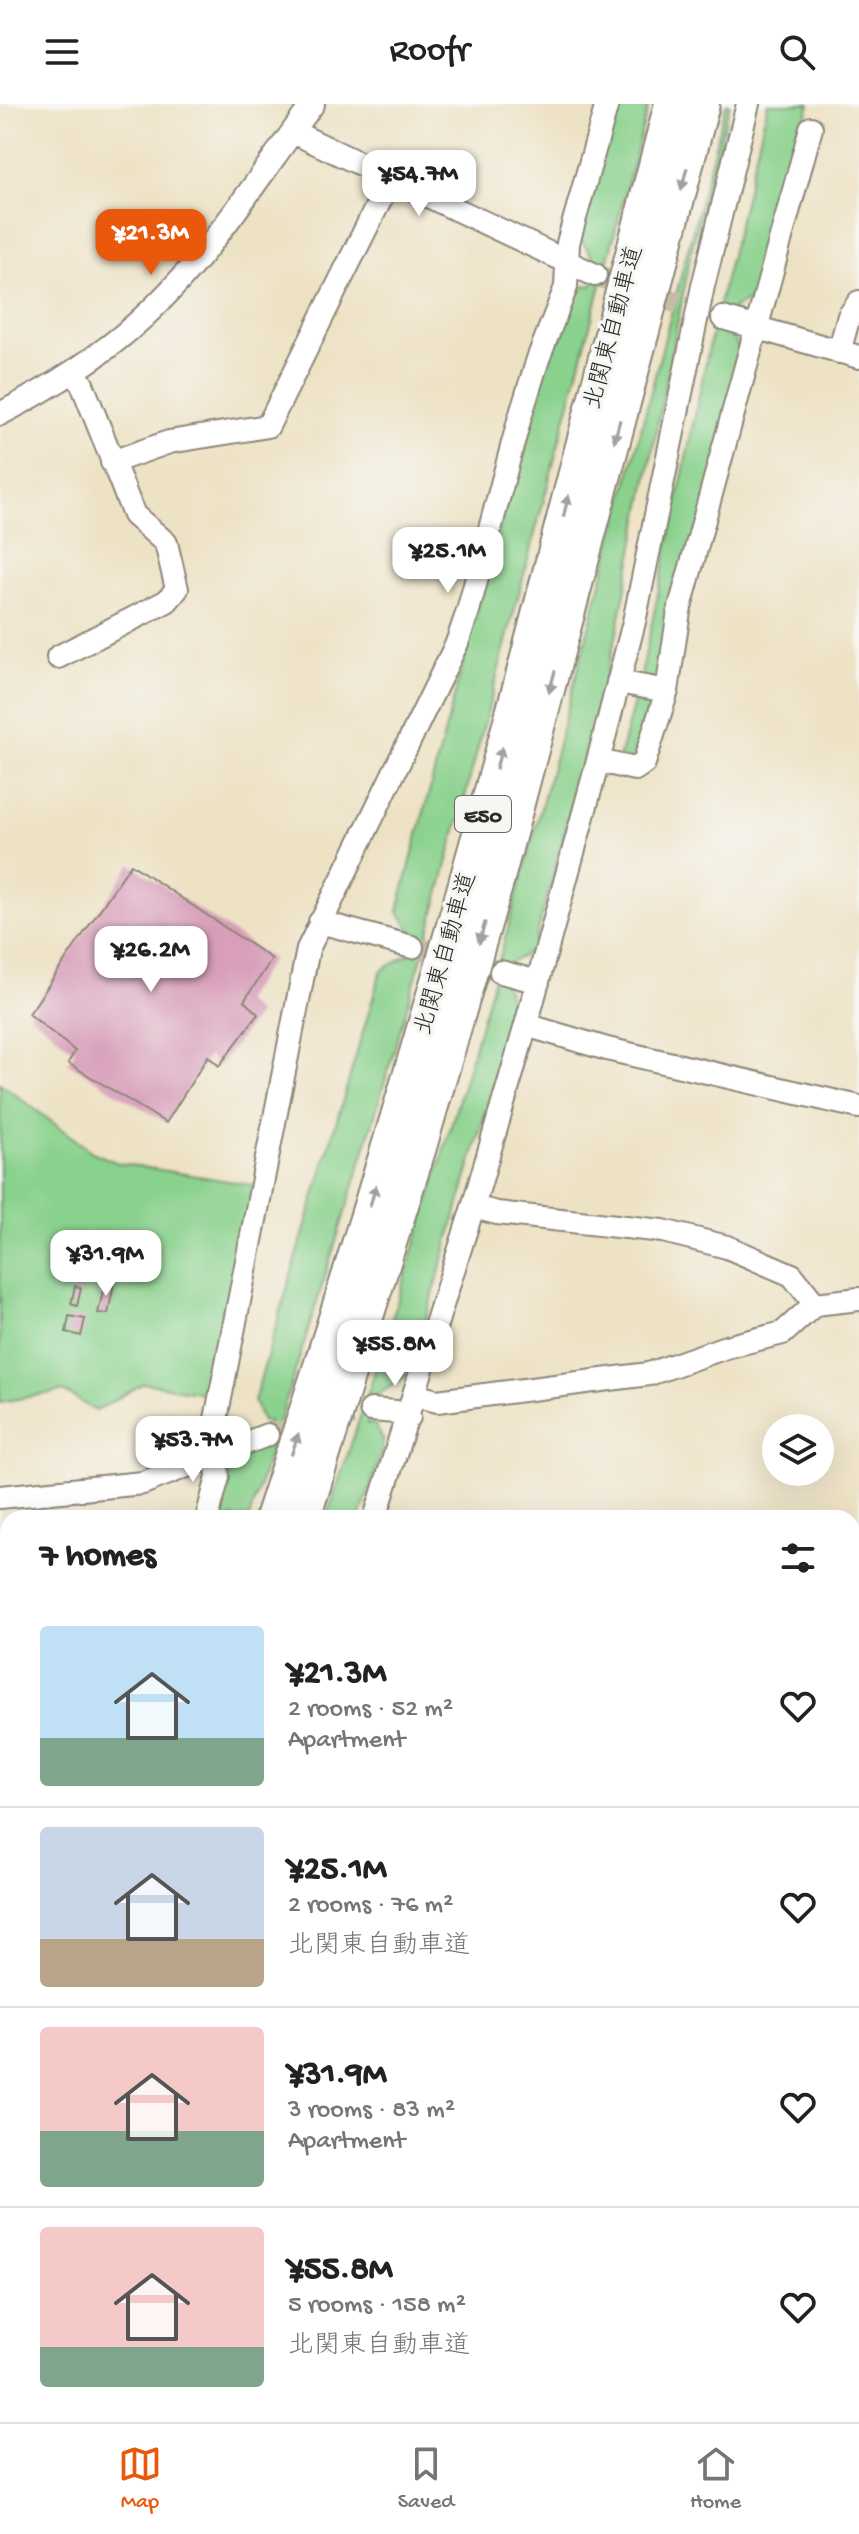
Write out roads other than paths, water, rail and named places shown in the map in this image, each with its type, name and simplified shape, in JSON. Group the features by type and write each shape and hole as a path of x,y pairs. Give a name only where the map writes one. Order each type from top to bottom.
{"highway":[{"name":"北関東自動車道","path":"274,1510 394,1128 464,883 524,669 671,104"},
{"name":"北関東自動車道","path":"307,1510 420,1147 496,886 703,104"}],"street":[{"path":"0,414 74,371 137,323 188,271 313,104"},
{"path":"209,1510 218,1477 214,1437 216,1419 304,967 320,922 457,643 538,359 566,287 568,243 607,104"},
{"path":"378,1510 473,1207 598,761 634,622 700,298 748,104"},
{"path":"598,761 629,769 641,768 667,691 679,611 811,128"},
{"path":"293,132 595,275"},
{"path":"112,462 169,442 268,426 390,180"},
{"path":"723,318 849,354 849,316 859,302"},
{"path":"58,657 167,601 177,589 166,543 134,515 74,371"},
{"path":"618,682 667,691"},
{"path":"320,922 412,947"},
{"path":"501,972 538,982"},
{"path":"526,1025 607,1049 859,1107"},
{"path":"473,1207 497,1213 663,1231 727,1247 792,1275 815,1304"},
{"path":"371,1410 396,1412 437,1401 649,1374 726,1347 783,1333 815,1304 859,1299"},
{"path":"0,1497 143,1483 267,1435"}],"tunnel":[{"path":"595,275 723,318"},
{"path":"412,947 501,972"},
{"path":"267,1435 371,1410"}]}
